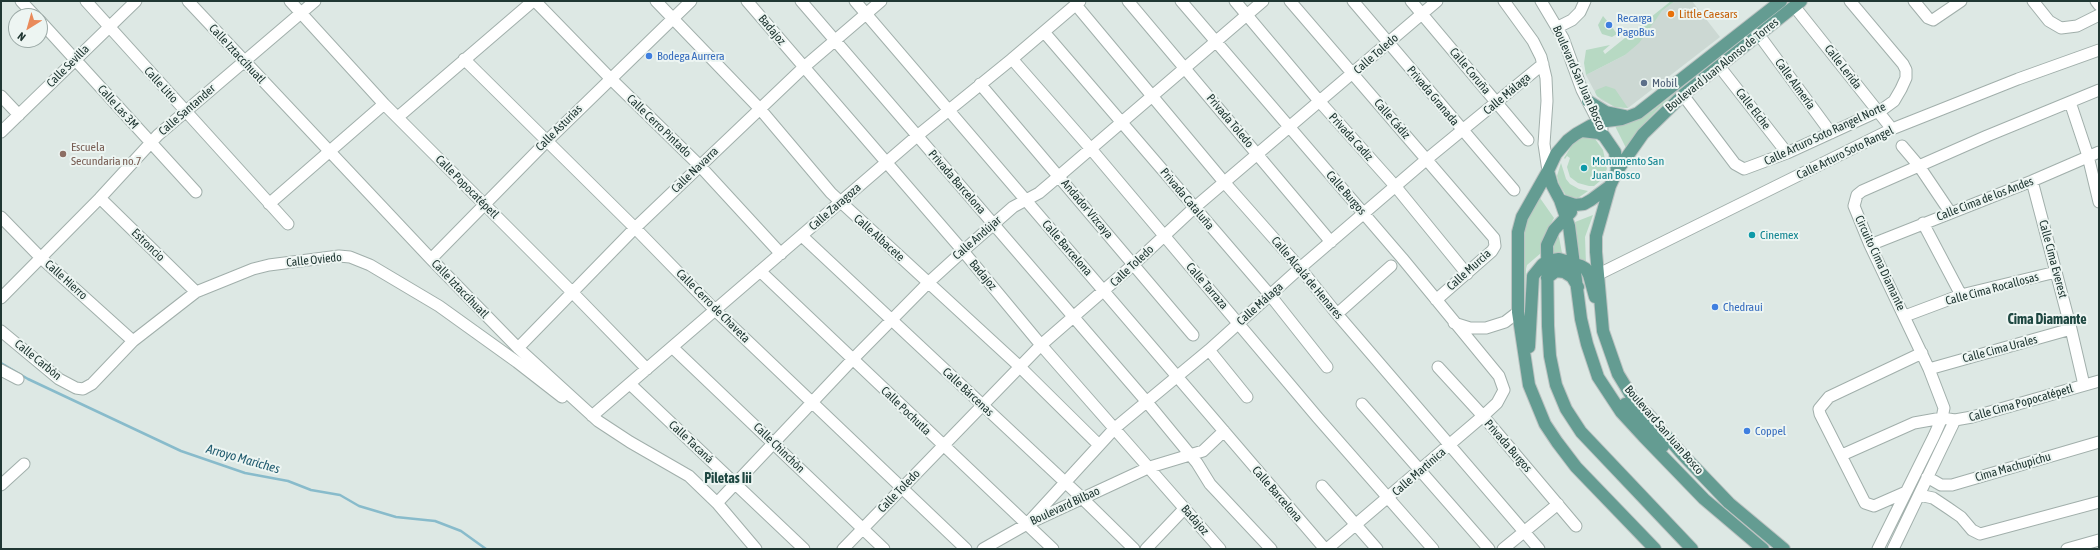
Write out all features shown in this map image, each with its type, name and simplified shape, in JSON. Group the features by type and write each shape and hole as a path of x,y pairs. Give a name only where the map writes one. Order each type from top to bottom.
{"main road":[{"name":"Boulevard Juan Alonso de Torres","path":"1582,131 1599,122 1630,117 1656,100 1781,1"},
{"name":"Boulevard Juan Alonso de Torres","path":"1617,171 1643,134 1683,95 1798,4"},
{"path":"1588,102 1606,112 1630,117"},
{"path":"1655,549 1576,466 1557,442 1545,424 1535,404 1529,385 1518,312 1518,232 1522,217 1560,148 1582,131 1599,133 1604,136 1615,152 1617,171 1610,186 1567,216 1550,236 1547,245 1550,356 1556,385 1566,409 1581,432 1692,549"},
{"path":"1548,171 1552,185 1560,200 1568,204 1584,204"},
{"name":"Boulevard San Juan Bosco","path":"1610,186 1596,236 1603,331 1618,374 1632,397 1648,417 1736,511 1784,549"},
{"name":"Boulevard San Juan Bosco","path":"1560,200 1567,216 1575,263 1581,319 1587,344 1598,377 1618,407 1644,437 1722,516 1763,549"},
{"path":"1526,363 1530,344 1532,276 1537,269 1547,261 1559,259 1575,263 1586,269 1601,311"},
{"path":"1547,278 1556,271 1564,272 1572,277 1578,288"},
{"path":"1587,344 1601,364 1608,381 1632,413 1641,419 1648,417 1649,430 1686,472 1688,482"}],"street":[{"name":"Calle Litio","path":"86,1 288,224"},
{"name":"Calle Sevilla","path":"1,132 108,26 136,1"},
{"name":"Calle Iztaccíhuatl","path":"188,1 244,63 518,348 592,416 630,442 690,476 717,503 756,549"},
{"name":"Calle Popocatépetl","path":"290,1 384,104 647,369"},
{"name":"Calle Santander","path":"1,298 100,198 150,143 316,1"},
{"path":"398,117 464,59 534,1"},
{"name":"Calle Cerro Pintado","path":"534,1 700,166 781,254"},
{"name":"Calle Albacete","path":"656,1 760,109 841,203 1019,366 1099,445"},
{"name":"Calle Asturias","path":"431,259 610,78 691,1"},
{"name":"Badajoz","path":"747,1 963,250 1041,345 1150,467 1220,549"},
{"name":"Privada Barcelona","path":"801,1 1146,400 1204,472 1210,484 1271,549"},
{"name":"Calle Barcelona","path":"855,1 1326,549"},
{"name":"Calle Navarra","path":"518,348 636,228 700,166 804,67 881,1"},
{"name":"Privada Toledo","path":"1128,1 1331,242"},
{"name":"Calle Burgos","path":"1181,1 1436,300 1498,376 1504,390"},
{"name":"Privada Cadiz","path":"1235,1 1320,102 1396,187 1467,274"},
{"name":"Calle Andújar","path":"717,503 737,484 852,360 929,282 963,250 993,224 1026,200 1039,193 1262,1"},
{"name":"Calle Cádiz","path":"1290,1 1494,238"},
{"name":"Privada Granada","path":"1353,1 1514,190"},
{"name":"Calle Coruña","path":"1411,1 1528,140"},
{"name":"Calle Toledo","path":"843,549 1041,345 1104,291 1194,208 1437,1"},
{"path":"1504,1 1533,41 1543,64 1547,101 1544,154 1548,171"},
{"name":"Boulevard San Juan Bosco","path":"1541,1 1558,27 1588,102 1599,122 1604,136"},
{"path":"1566,45 1585,1"},
{"name":"Calle Arturo Soto Rangel Norte","path":"1683,95 1739,168 1751,168 1877,112 1894,101 1902,89 1906,78 1903,64 1850,1"},
{"path":"1914,1 1928,18 1933,20 1961,1"},
{"path":"2033,1 2049,21 2061,28 2078,26 2099,15"},
{"path":"2096,1 2099,5"},
{"name":"Calle Zaragoza","path":"592,416 841,203 886,162 1078,3"},
{"name":"Calle Alcalá de Henares","path":"1078,3 1224,182 1300,268 1337,314 1539,549"},
{"name":"Calle Lerida","path":"1798,4 1877,112 1892,129"},
{"path":"1558,27 1568,23 1580,12"},
{"name":"Calle Las 3M","path":"48,30 196,192"},
{"name":"Privada Cataluña","path":"1044,32 1270,295 1327,367"},
{"name":"Calle Almería","path":"1760,35 1831,133"},
{"name":"Calle Arturo Soto Rangel","path":"1599,274 1892,129 2018,79 2099,50"},
{"name":"Calle Cerro de Chaveta","path":"464,59 636,228 715,310 966,549"},
{"name":"Calle Tarraza","path":"1012,59 1091,149 1318,418 1433,549"},
{"name":"Calle Málaga","path":"1026,524 1115,428 1146,400 1209,350 1300,268 1427,159 1543,64"},
{"name":"Calle Elche","path":"1719,66 1787,153"},
{"name":"Andador Vizcaya","path":"980,84 1193,334"},
{"name":"Circuito Cima Diamante","path":"1878,549 1942,418 1943,402 1905,316 1870,245 1854,206 1857,195 1862,191 1919,166 2099,90"},
{"path":"1,96 19,115"},
{"path":"2070,102 2088,156 2099,202"},
{"path":"269,204 384,104"},
{"path":"1902,146 1919,166 1950,212"},
{"name":"Calle Cima de los Andes","path":"1870,245 1950,212 2032,181 2099,152"},
{"name":"Calle Cima Everest","path":"2032,181 2071,329 2084,385"},
{"name":"Estroncio","path":"100,198 196,292"},
{"name":"Calle Hierro","path":"1,217 41,258 133,341"},
{"path":"1923,223 1961,295"},
{"name":"Calle Bárcenas","path":"802,236 1082,498 1134,549"},
{"name":"Calle Murcia","path":"1436,300 1492,251 1495,246 1494,238"},
{"name":"Calle Oviedo","path":"76,388 83,388 92,384 133,341 196,292 253,269 270,265 339,256 350,257 370,265 439,306 517,362 551,389 592,416"},
{"path":"1337,314 1391,266"},
{"name":"Calle Pochutla","path":"760,271 942,446 1053,549"},
{"name":"Calle Cima Rocallosas","path":"1905,316 1961,295 2056,272"},
{"path":"1454,323 1479,329 1495,326 1518,312"},
{"path":"1472,345 1479,329"},
{"name":"Calle Cima Urales","path":"1929,369 2071,329"},
{"name":"Calle Carbón","path":"1,331 59,379 76,388"},
{"name":"Calle Chinchón","path":"672,347 884,549"},
{"path":"1209,350 1247,397"},
{"path":"1906,492 1874,506 1867,505 1820,414 1821,405 1829,397 1922,353"},
{"name":"Privada Burgos","path":"1438,367 1483,416 1576,526"},
{"path":"1,370 18,379"},
{"name":"Calle Cima Popocatépetl","path":"1842,455 1914,423 1942,418 1955,420 1972,417 2099,381"},
{"name":"Calle Tacaná","path":"630,384 804,549"},
{"name":"Calle Martinica","path":"1326,549 1420,472 1497,404 1504,390"},
{"path":"1362,404 1489,549"},
{"path":"1893,549 1955,420"},
{"name":"Boulevard Bilbao","path":"983,549 1026,524 1150,467 1203,451 1224,431"},
{"name":"Cima Machupichu","path":"1941,485 1952,485 2099,442"},
{"path":"1,485 24,464"},
{"path":"1927,477 1941,485 1933,498"},
{"path":"1322,486 1377,549"},
{"path":"1919,495 1933,498 1961,517 1972,530 1980,534 2099,502"},
{"path":"1503,549 1558,504"},
{"path":"1146,549 1185,508"},
{"path":"2067,549 2099,540"}],"shaded area":[{"path":"1675,1 1692,1 1720,37 1628,108 1615,107 1601,100 1597,96 1586,75 1625,55 1662,11"}],"green space":[{"path":"1671,1 1675,1 1662,11 1639,43 1625,55 1586,75 1584,63 1586,50 1610,45 1603,51 1605,54"},
{"path":"1790,1 1793,1 1660,107 1642,126 1626,148 1615,126 1636,120 1652,111"},
{"path":"1603,16 1608,22 1605,24 1609,29 1612,27 1617,34 1612,37 1602,34 1600,30 1598,25"},
{"path":"1606,86 1615,89 1628,108 1615,107 1597,96 1595,92 1596,90"},
{"path":"1593,136 1603,150 1607,169 1600,181 1594,186 1589,186 1578,183 1570,177 1567,167 1570,158 1567,156 1565,159 1564,158 1572,145 1578,140 1583,137"},
{"path":"1561,163 1566,179 1570,184 1579,189 1588,191 1578,198 1567,197 1559,184 1557,176"},
{"path":"1540,198 1554,218 1543,238 1541,253 1527,265 1524,333 1524,233 1526,222"},
{"path":"1593,215 1585,237 1586,264 1580,259 1575,222"},
{"path":"1557,236 1559,237 1562,253 1553,253 1553,244"}],"waterway":[{"name":"Arroyo Mariches","path":"1,363 28,379 181,451 245,473 288,481 311,490 340,495 359,506 396,517 435,521 461,531 486,549"}],"place":[{"name":"Little Caesars","path":"1671,14"},
{"name":"Recarga PagoBus","path":"1609,25"},
{"name":"Bodega Aurrera","path":"649,56"},
{"name":"Mobil","path":"1644,83"},
{"name":"Escuela Secundaria no.7","path":"63,154"},
{"name":"Monumento San Juan Bosco","path":"1584,168"},
{"name":"Cinemex","path":"1752,235"},
{"name":"Chedraui","path":"1715,307"},
{"name":"Coppel","path":"1747,431"}],"district":[{"name":"Cima Diamante","path":"2047,320"},
{"name":"Piletas Iii","path":"728,479"}]}
